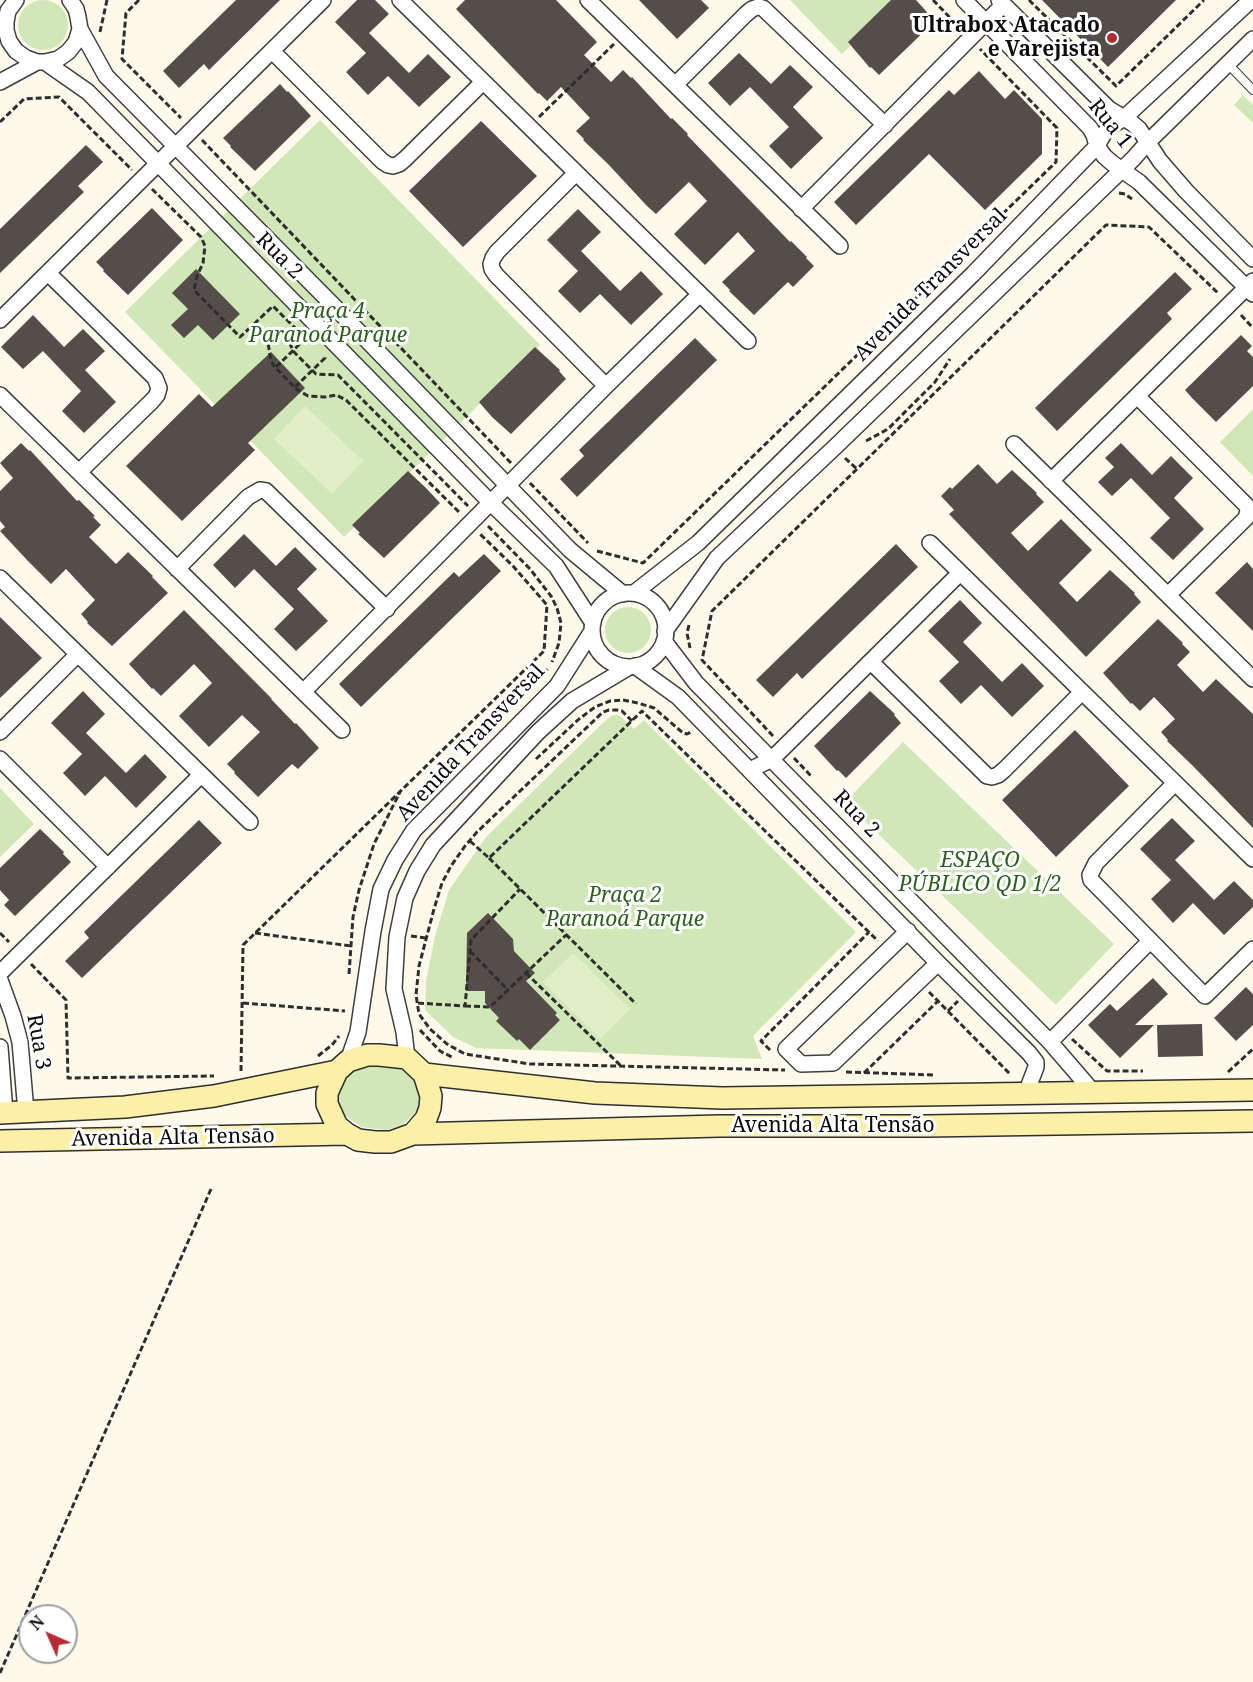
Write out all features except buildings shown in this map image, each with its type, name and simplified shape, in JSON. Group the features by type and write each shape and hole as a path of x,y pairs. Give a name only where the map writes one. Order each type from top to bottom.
{"street":[{"path":"3,26 8,11 16,0"},
{"name":"Rua 2","path":"70,0 106,76 570,550 628,594"},
{"path":"0,82 41,62 58,59 68,52 76,42 79,23 87,0"},
{"path":"0,321 323,0"},
{"path":"400,0 748,341"},
{"path":"588,0 840,246"},
{"name":"Rua 1","path":"964,0 1090,128 1104,156 1139,182 1251,288"},
{"name":"Avenida Transversal","path":"342,1066 358,1032 381,889 395,860 414,830 557,686 592,627 596,612 603,603 612,597 628,594 698,543 973,274 1097,146 1111,126 1124,118 1251,0"},
{"path":"801,209 986,22 1001,2"},
{"name":"Rua 1","path":"1001,2 1109,109 1139,129 1160,161 1185,191 1253,259"},
{"path":"675,85 746,14 752,9 764,8 885,125"},
{"name":"Rua 2","path":"3,26 16,51 26,58 41,62 88,92 491,503 556,566 592,627"},
{"name":"Avenida Transversal","path":"407,1058 404,1032 394,989 397,937 405,898 417,871 433,845 538,732 572,701 632,666 645,663 653,658 664,636 717,558 1122,170 1253,39"},
{"path":"272,51 388,165 393,166 405,159 483,82"},
{"path":"576,172 497,252 491,264 492,269 606,386"},
{"path":"48,273 155,378 159,388 152,401 79,472"},
{"path":"1051,481 1230,304 1251,288"},
{"path":"303,692 700,294"},
{"path":"0,395 342,730"},
{"path":"1137,396 1247,506 1248,511 1246,518 1168,595"},
{"path":"1014,444 1253,679"},
{"path":"177,569 248,497 260,490 266,491 387,609"},
{"path":"930,543 1253,860"},
{"path":"750,770 772,759 960,573"},
{"path":"0,578 250,822"},
{"path":"628,594 644,596 660,610 664,620 664,636"},
{"path":"592,627 594,642 599,652 607,660 618,665 632,666 678,697 1033,1058 1036,1067 1026,1093"},
{"name":"Rua 2","path":"664,636 696,683 1050,1042 1094,1093"},
{"path":"0,732 78,654"},
{"path":"871,662 987,776 992,777 1004,770 1082,692"},
{"path":"0,759 108,867"},
{"path":"0,973 201,775"},
{"path":"1175,783 1096,863 1090,874 1091,880 1205,996 1253,949"},
{"path":"908,931 786,1049 801,1064 833,1063 939,963"},
{"path":"1050,1042 1150,941"},
{"name":"Rua 3","path":"0,980 20,1042 26,1112"},
{"name":"Rua 3","path":"0,1047 2,1113"},
{"path":"367,1055 407,1058 424,1074 431,1096 426,1119 413,1134 391,1142 358,1140 337,1126 327,1104 327,1093 342,1066 367,1055"},
{"name":"Avenida Alta Tensāo","path":"2,1113 125,1107 214,1096 342,1066"},
{"name":"Avenida Alta Tensão","path":"424,1074 595,1093 722,1098 1253,1090"},
{"name":"Avenida Alta Tensão","path":"413,1134 719,1126 927,1126 1253,1120"},
{"name":"Avenida Alta Tensāo","path":"0,1141 347,1134"}],"lane":[{"path":"1228,64 1253,90"}],"path":[{"path":"139,0 126,13 122,59 193,130 588,543"},
{"path":"596,551 643,563 1056,162 1057,128 933,0"},
{"path":"1029,0 1116,86 1204,0"},
{"path":"529,127 623,34"},
{"path":"0,122 24,99 59,97 201,237 205,246 203,263 194,290 240,337 273,306 299,330 289,341 293,351 316,374 338,375 474,520 547,605 544,651 243,945 241,1075"},
{"path":"1113,196 1119,193 1125,194 1137,204"},
{"path":"816,781 702,660 712,611 1106,225 1149,226 1253,328"},
{"path":"254,324 268,342 273,365 295,387 308,396 336,395 346,400 474,520 531,569 542,582 557,608 561,623 559,643 556,656 549,668 515,703 516,711"},
{"path":"276,368 318,327"},
{"path":"306,339 312,345"},
{"path":"295,387 325,358 319,351"},
{"path":"857,446 888,429 935,382 951,358"},
{"path":"843,455 847,452"},
{"path":"689,622 687,633 691,653"},
{"path":"535,760 579,719 595,707 610,701 623,700 654,708 683,733 691,733 695,729"},
{"path":"632,721 622,711 603,712 470,841 451,866 442,884 419,966 416,995 419,1014 430,1029 447,1044 465,1054 530,1064 790,1071 782,1063"},
{"path":"489,858 642,711 879,942"},
{"path":"349,978 353,917 359,890 374,844 402,790"},
{"path":"470,841 636,1004"},
{"path":"465,1006 471,940 520,889"},
{"path":"775,1056 761,1041 869,932"},
{"path":"0,933 66,1000 68,1078 218,1076"},
{"path":"255,933 351,946"},
{"path":"417,1003 490,1007 566,934"},
{"path":"407,942 409,936"},
{"path":"470,951 508,990"},
{"path":"526,973 621,1066"},
{"path":"928,991 1012,1077 1001,1076"},
{"path":"864,1073 938,1001"},
{"path":"243,1003 347,1011 346,1018"},
{"path":"418,1028 440,1052 462,1062"},
{"path":"1062,1030 1107,1071 1150,1072"},
{"path":"314,1058 332,1045 342,1033"},
{"path":"1227,1073 1253,1049"},
{"path":"843,1072 944,1075"},
{"path":"0,1673 211,1190"}],"green space":[{"path":"43,0 52,2 63,11 68,25 66,34 57,45 43,50 34,48 23,39 18,25 20,16 29,5"},
{"path":"790,0 898,0 842,54"},
{"path":"1243,95 1253,105 1253,123 1234,105"},
{"name":"Praça 4 Paranoá Parque","path":"320,120 540,345 344,537 125,312"},
{"path":"305,406 363,461 332,494 274,439"},
{"path":"1253,409 1253,476 1220,442"},
{"path":"633,607 645,613 650,621 650,639 645,647 637,652 623,653 611,647 606,639 605,625 611,613 619,608"},
{"name":"Praça 2 Paranoá Parque","path":"613,715 619,715 634,729 644,720 856,932 753,1036 762,1059 476,1048 453,1037 425,1010 426,981 435,936 449,890 486,837"},
{"name":"ESPAÇO PÚBLICO QD 1/2","path":"903,742 1114,944 1056,1005 845,802"},
{"path":"0,788 34,824 0,857"},
{"path":"573,953 630,1009 600,1039 543,982"},
{"path":"364,1063 388,1063 405,1069 417,1080 422,1092 420,1104 415,1113 402,1125 387,1130 361,1127 342,1113 338,1089 353,1069"}],"place":[{"name":"Ultrabox Atacado e Varejista","path":"1112,38"}]}
